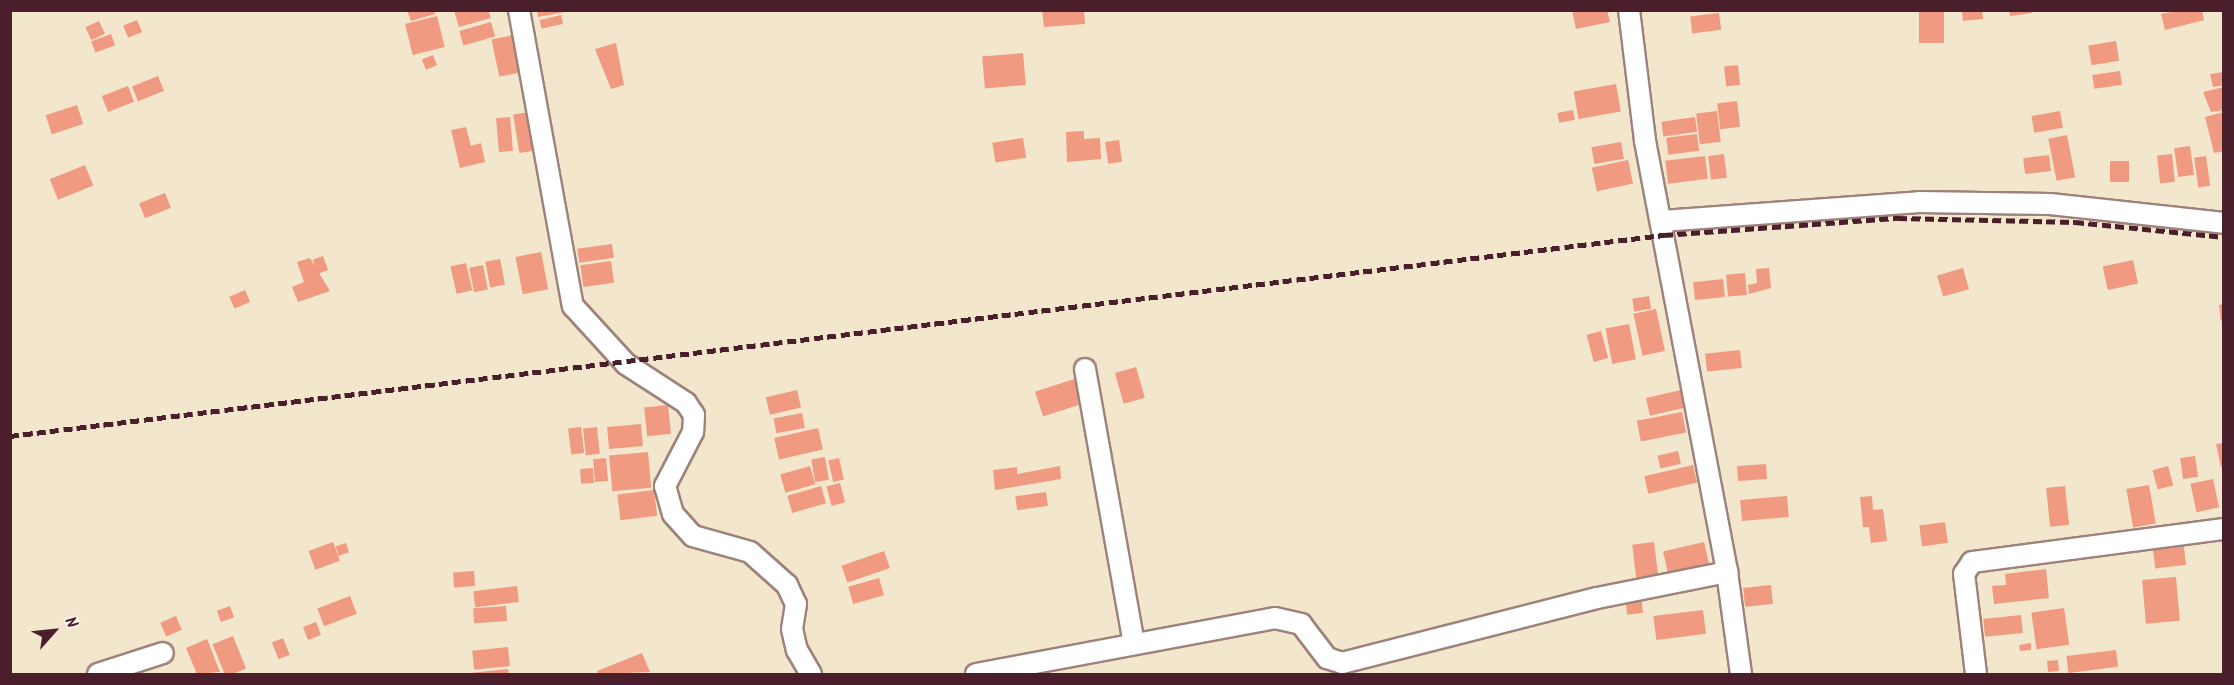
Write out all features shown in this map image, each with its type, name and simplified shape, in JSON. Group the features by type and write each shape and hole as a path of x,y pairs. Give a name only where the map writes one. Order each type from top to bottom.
{"street":[{"path":"519,10 573,306 626,364 686,403 694,415 693,432 664,486 672,514 693,536 750,552 787,585 796,604 792,629 796,650 810,675"},
{"path":"1629,10 1645,141 1727,572 1741,675"},
{"path":"1662,221 1919,201 2050,204 2223,223"},
{"path":"1085,369 1134,643"},
{"path":"1976,675 1964,574 1972,562 2223,529"},
{"path":"976,675 1134,643 1275,618 1301,624 1326,658 1342,663 1598,598 1727,572"},
{"path":"98,675 163,653"}],"building":[{"path":"407,10 434,10 435,14 411,21"},
{"path":"488,10 491,18 459,27 454,11"},
{"path":"537,10 565,10 565,12 538,17"},
{"path":"1042,10 1084,10 1085,24 1044,27"},
{"path":"1572,10 1607,10 1610,22 1576,29"},
{"path":"1919,10 1944,10 1944,43 1919,43"},
{"path":"1962,10 1982,10 1983,19 1963,21"},
{"path":"2009,10 2031,10 2032,13 2010,16"},
{"path":"2182,10 2202,10 2204,20 2165,30 2161,14"},
{"path":"1719,13 1721,30 1692,33 1690,17"},
{"path":"561,15 563,24 542,29 540,20"},
{"path":"437,16 445,47 413,55 405,24"},
{"path":"137,20 142,32 128,38 123,26"},
{"path":"99,21 105,34 91,40 85,27"},
{"path":"491,22 495,36 463,46 459,31"},
{"path":"111,34 115,45 95,52 91,41"},
{"path":"513,35 521,72 499,77 491,40"},
{"path":"2116,41 2119,61 2091,65 2088,45"},
{"path":"616,43 624,85 611,89 595,49"},
{"path":"1023,53 1026,85 985,88 982,57"},
{"path":"433,55 437,65 426,70 422,59"},
{"path":"1738,65 1740,85 1726,86 1724,66"},
{"path":"2120,71 2122,85 2094,89 2092,75"},
{"path":"2224,72 2224,85 2213,87 2210,74"},
{"path":"158,76 164,91 138,101 132,86"},
{"path":"1616,84 1621,112 1579,119 1574,91"},
{"path":"128,86 134,102 108,112 102,96"},
{"path":"2224,87 2224,110 2211,112 2203,92"},
{"path":"1737,101 1740,127 1720,129 1717,103"},
{"path":"77,105 83,124 52,134 46,115"},
{"path":"1573,110 1575,120 1559,123 1557,113"},
{"path":"1717,111 1721,142 1700,144 1696,114"},
{"path":"2060,111 2063,128 2034,133 2031,116"},
{"path":"529,112 535,151 519,153 513,115"},
{"path":"2224,112 2224,151 2214,153 2205,117"},
{"path":"510,117 513,151 499,152 496,118"},
{"path":"1695,117 1697,132 1663,137 1661,122"},
{"path":"466,127 471,146 481,143 485,162 460,168 451,130"},
{"path":"1084,131 1084,139 1100,138 1101,159 1067,162 1066,132"},
{"path":"1697,134 1699,151 1668,155 1666,138"},
{"path":"2067,135 2075,177 2057,181 2048,139"},
{"path":"1023,138 1026,158 996,163 992,143"},
{"path":"1119,140 1122,162 1108,164 1105,142"},
{"path":"1621,142 1624,159 1594,164 1591,147"},
{"path":"2190,146 2194,175 2178,177 2174,148"},
{"path":"1724,154 1727,178 1711,180 1708,156"},
{"path":"2172,154 2175,182 2160,183 2157,156"},
{"path":"2049,155 2051,171 2025,174 2023,158"},
{"path":"1705,156 1708,179 1668,184 1665,161"},
{"path":"2206,156 2210,186 2198,187 2194,158"},
{"path":"1628,160 1633,183 1597,191 1592,168"},
{"path":"2110,161 2129,161 2129,182 2110,182"},
{"path":"85,165 93,185 58,200 50,179"},
{"path":"165,193 171,208 145,218 139,203"},
{"path":"612,244 614,258 579,263 577,249"},
{"path":"541,252 548,289 523,294 515,257"},
{"path":"323,256 328,270 318,274 313,260"},
{"path":"310,258 330,291 298,302 292,287 304,282 297,262"},
{"path":"500,259 505,285 490,287 485,262"},
{"path":"2133,260 2138,283 2108,290 2103,266"},
{"path":"611,261 614,283 583,287 580,265"},
{"path":"466,263 472,290 457,294 450,267"},
{"path":"483,265 488,290 474,292 469,268"},
{"path":"1769,268 1771,288 1749,294 1748,285 1757,283 1756,269"},
{"path":"1963,268 1969,289 1943,297 1937,275"},
{"path":"1745,273 1747,295 1728,297 1726,275"},
{"path":"1723,279 1725,297 1695,300 1693,282"},
{"path":"245,290 250,302 234,309 229,297"},
{"path":"1649,296 1651,309 1634,311 1632,299"},
{"path":"2224,304 2224,320 2221,321 2219,305"},
{"path":"1656,309 1665,351 1642,356 1634,314"},
{"path":"1629,324 1636,359 1612,364 1605,329"},
{"path":"1601,331 1608,358 1594,362 1587,335"},
{"path":"1740,350 1742,368 1707,372 1705,354"},
{"path":"1136,367 1145,398 1124,404 1115,373"},
{"path":"1074,379 1082,404 1043,416 1035,392"},
{"path":"797,390 801,408 770,415 766,397"},
{"path":"1681,390 1685,408 1650,416 1646,398"},
{"path":"668,405 671,434 647,436 644,408"},
{"path":"1682,412 1686,433 1641,441 1637,421"},
{"path":"802,413 805,428 776,433 774,419"},
{"path":"641,424 643,446 609,449 607,427"},
{"path":"581,427 584,453 571,454 568,429"},
{"path":"597,427 600,454 586,455 583,428"},
{"path":"818,428 823,449 779,460 774,438"},
{"path":"2224,443 2224,466 2221,467 2216,444"},
{"path":"1678,451 1681,464 1660,468 1658,456"},
{"path":"648,452 651,488 612,491 609,455"},
{"path":"2195,456 2198,477 2183,479 2180,458"},
{"path":"825,457 829,480 815,482 811,459"},
{"path":"606,458 608,481 595,482 593,459"},
{"path":"839,458 844,479 833,482 828,460"},
{"path":"1766,464 1767,479 1738,481 1737,466"},
{"path":"1693,465 1697,483 1648,494 1644,476"},
{"path":"810,466 815,484 785,493 780,475"},
{"path":"1060,466 1061,479 995,490 993,470 1017,467 1017,474"},
{"path":"2168,466 2173,485 2158,489 2153,470"},
{"path":"593,468 594,483 581,484 580,469"},
{"path":"2213,479 2219,507 2197,512 2191,484"},
{"path":"840,483 845,502 832,506 826,487"},
{"path":"2149,485 2156,523 2133,527 2126,489"},
{"path":"821,486 826,503 792,513 787,496"},
{"path":"2065,486 2069,525 2050,527 2046,488"},
{"path":"654,490 657,516 620,520 617,495"},
{"path":"1046,492 1048,506 1017,510 1015,496"},
{"path":"1787,496 1789,517 1742,521 1740,500"},
{"path":"1872,496 1873,510 1883,509 1887,541 1871,543 1869,527 1863,527 1860,497"},
{"path":"1945,522 1948,543 1922,546 1919,526"},
{"path":"2183,540 2186,565 2155,569 2152,544"},
{"path":"333,542 340,561 315,570 309,551"},
{"path":"1654,542 1658,575 1636,577 1632,545"},
{"path":"1704,542 1709,563 1668,573 1663,551"},
{"path":"346,543 349,553 338,556 335,546"},
{"path":"884,551 890,568 847,583 841,566"},
{"path":"2046,569 2049,598 1994,604 1992,586 2006,585 2005,574"},
{"path":"474,571 475,586 454,587 453,572"},
{"path":"2176,577 2180,621 2146,624 2142,580"},
{"path":"879,578 884,595 853,604 848,587"},
{"path":"1771,585 1773,604 1745,607 1743,588"},
{"path":"517,586 519,602 475,607 473,591"},
{"path":"350,596 357,614 324,626 317,609"},
{"path":"1641,596 1643,613 1627,615 1625,598"},
{"path":"230,606 234,617 221,622 217,611"},
{"path":"506,606 507,621 474,623 473,608"},
{"path":"2064,608 2069,645 2036,649 2031,613"},
{"path":"1703,610 1706,634 1656,640 1653,616"},
{"path":"2021,615 2023,633 1985,637 1983,619"},
{"path":"176,616 182,630 166,636 160,623"},
{"path":"316,622 321,635 308,640 303,627"},
{"path":"233,636 246,668 232,674 225,674 213,644"},
{"path":"283,638 290,655 279,659 272,642"},
{"path":"207,639 220,672 197,674 186,648"},
{"path":"2031,643 2031,650 2020,651 2019,645"},
{"path":"508,647 510,666 474,670 472,651"},
{"path":"2116,650 2118,667 2068,673 2066,656"},
{"path":"642,653 650,672 598,674 597,671"},
{"path":"2058,660 2059,671 2048,672 2047,661"},
{"path":"508,669 509,674 470,674 470,673"}],"railway":[{"path":"10,436 1664,235 1898,218 2075,222 2224,237"}]}
